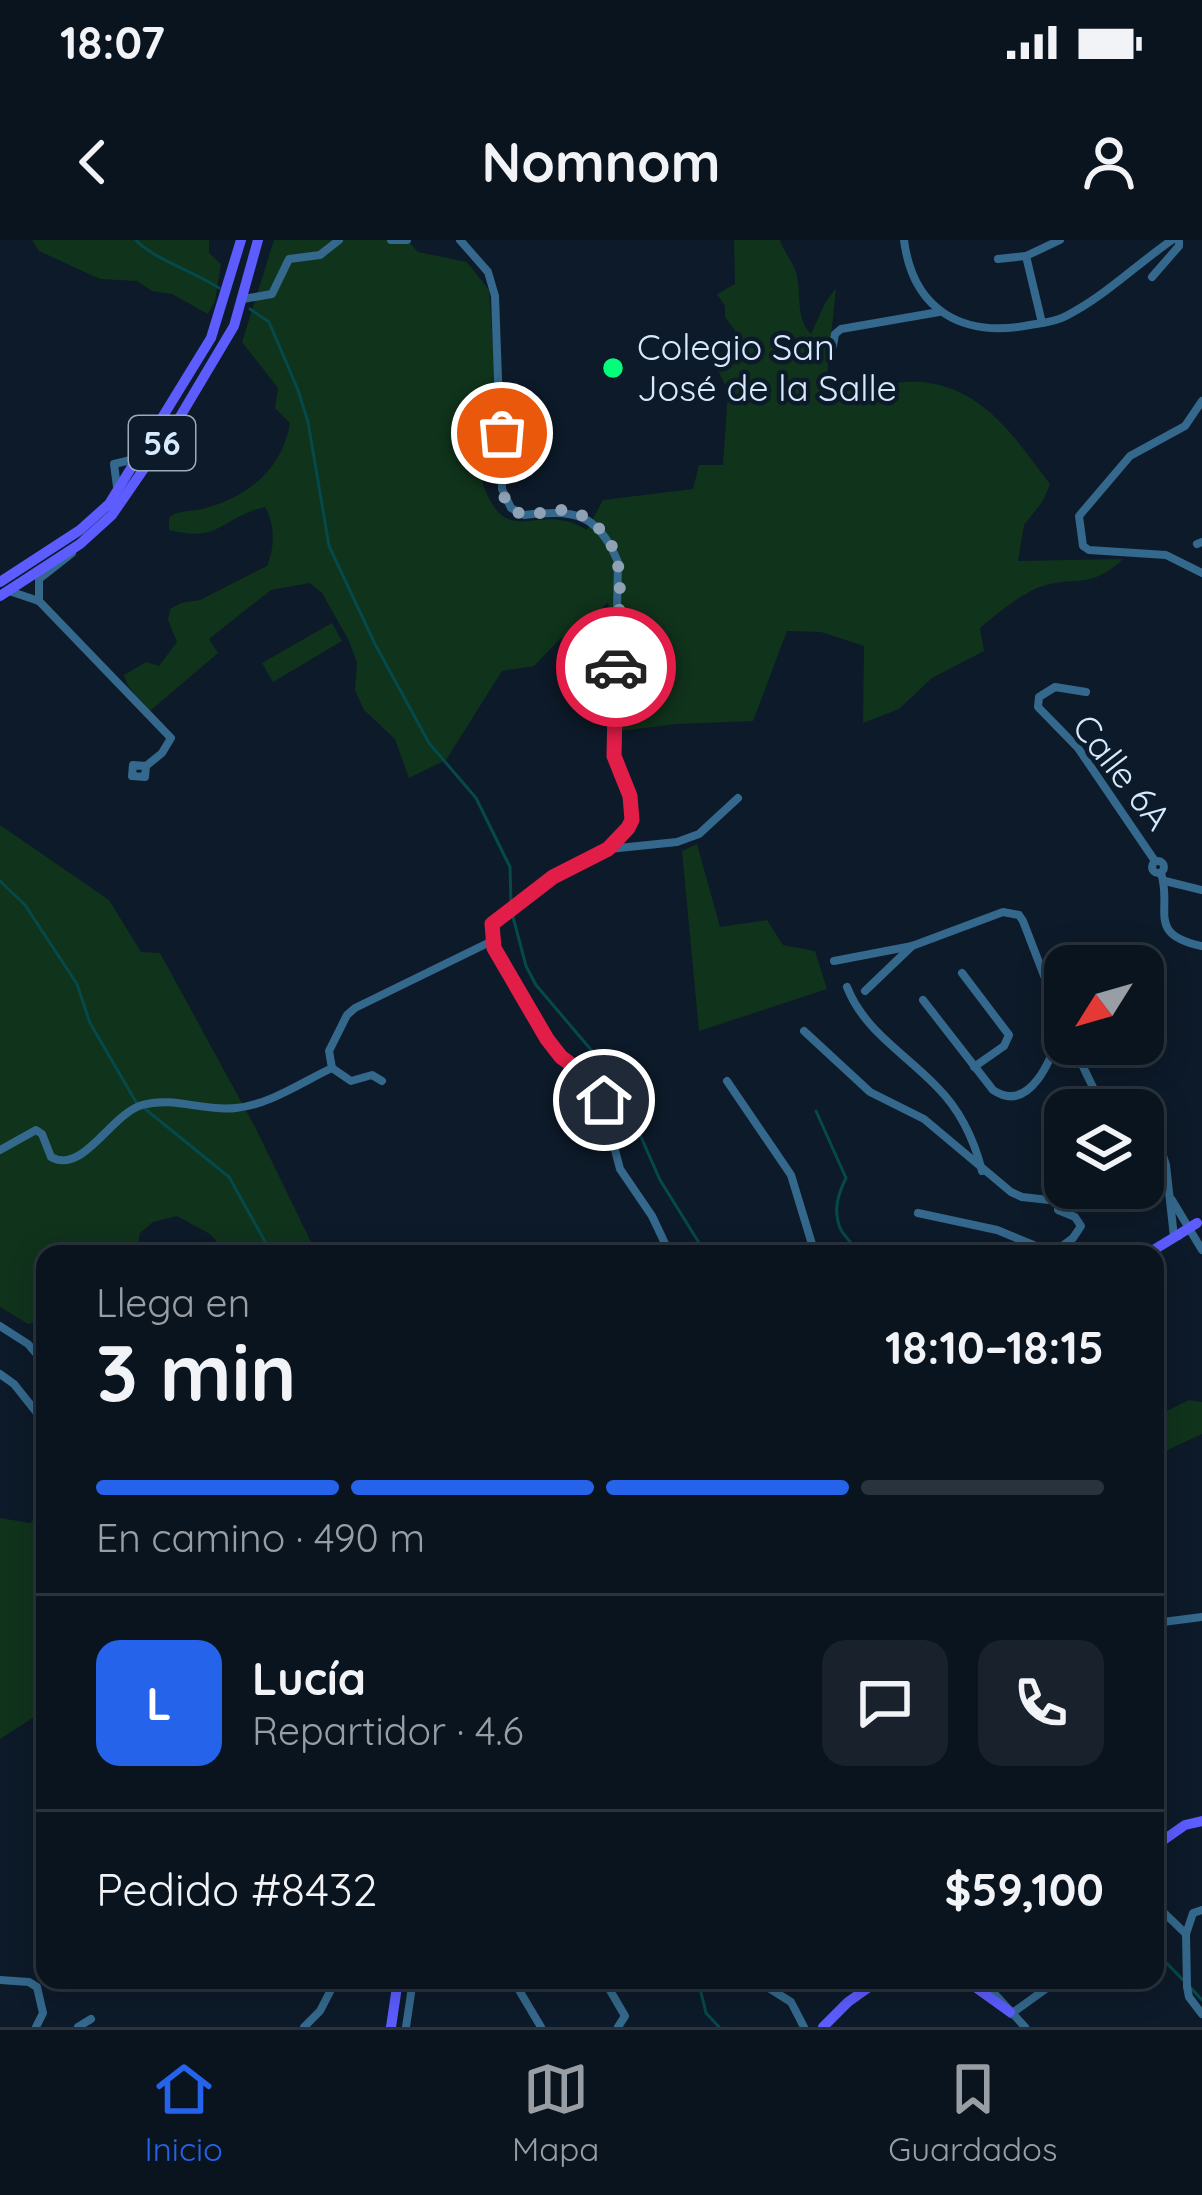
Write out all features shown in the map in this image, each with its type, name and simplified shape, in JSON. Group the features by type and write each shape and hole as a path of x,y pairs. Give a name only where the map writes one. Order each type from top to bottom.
{"main road":[{"name":"56","path":"3,589 80,530 117,492 215,328 241,240"},
{"name":"56","path":"3,589 105,524 182,415 234,326 258,240"},
{"path":"1162,1245 1200,1222"},
{"path":"1164,1840 1185,1825 1202,1821"},
{"path":"391,2027 397,1989"},
{"path":"823,2027 866,1989"},
{"path":"851,1999 877,1989"},
{"path":"978,1989 1011,2013"}],"street":[{"path":"243,299 272,295 290,259 320,255 339,240"},
{"path":"391,240 407,240"},
{"path":"460,240 488,272 495,296 502,489 507,502 524,515 561,510 587,519 610,543 618,562 614,756 630,796 632,820 608,849 506,910 492,924 491,941 547,1039 598,1089 620,1169 666,1245"},
{"path":"904,240 923,295 939,312 982,329 1062,319 1175,240 1179,246 1152,277"},
{"path":"998,259 1026,256 1060,240"},
{"path":"1026,256 1042,323"},
{"path":"833,346 841,329 939,312"},
{"path":"1202,401 1185,426 1138,449 1079,516 1083,546 1089,550 1166,555 1202,573"},
{"path":"39,601 39,579 71,556 74,548"},
{"path":"3,589 39,601 171,738 146,766"},
{"name":"Calle 6A","path":"1086,692 1046,690 1038,706 1078,748 1155,861 1152,870 1163,877 1162,916 1168,930 1182,941 1202,946"},
{"path":"608,849 677,842 699,833 738,798"},
{"path":"1163,877 1202,890"},
{"path":"834,961 912,946 1003,912 1023,921 1044,976"},
{"path":"382,1082 373,1075 351,1081 332,1068 329,1052 347,1015 491,941"},
{"path":"865,991 912,946"},
{"path":"962,973 1009,1035 1004,1046 974,1067"},
{"path":"847,987 862,1016 952,1104 975,1144 982,1171"},
{"path":"922,1000 999,1096 1018,1096 1047,1065"},
{"path":"804,1031 870,1092 924,1119 982,1171 1022,1197 1044,1199"},
{"path":"0,1150 36,1130 51,1157 70,1162 137,1107 164,1100 218,1108 254,1105 332,1068"},
{"path":"727,1082 791,1175 812,1245"},
{"path":"1164,1165 1176,1236"},
{"path":"1169,1193 1202,1250"},
{"path":"1058,1209 1075,1217 1081,1226 1064,1245"},
{"path":"918,1213 997,1230 1031,1245"},
{"path":"0,1326 36,1353"},
{"path":"0,1374 36,1412"},
{"path":"1164,1623 1202,1617"},
{"path":"1202,1910 1192,1912 1186,1934 1188,1989 1202,2014"},
{"path":"1164,1913 1186,1934"},
{"path":"0,1980 36,1986"},
{"path":"36,2027 44,2013 38,1989"},
{"path":"304,2027 320,2012 332,1989"},
{"path":"406,2027 412,1989"},
{"path":"518,1989 541,2027"},
{"path":"609,1989 625,2016 618,2027"},
{"path":"770,1989 791,2002 804,2027"},
{"path":"993,1989 1024,2027"},
{"path":"1011,2013 1045,1989"},
{"path":"78,2027 91,2019"}],"green space":[{"path":"32,240 209,240 209,253 221,264 215,301 208,314 137,281 100,279 39,251"},
{"path":"274,240 407,240 418,252 467,262 489,290 496,391 489,448 477,464 487,494 509,519 568,521 587,530 603,500 693,489 699,465 723,465 728,391 716,366 719,354 739,336 717,294 735,284 734,240 780,240 796,272 801,314 811,334 836,288 825,395 918,382 968,397 999,421 1050,484 1024,525 1018,561 1123,559 1099,576 1048,585 1020,597 980,628 984,651 932,678 899,709 863,723 864,646 821,632 787,631 753,721 620,731 624,673 613,645 608,602 534,666 502,671 446,760 409,778 395,739 364,710 355,690 357,663 349,641 322,593 310,583 271,590 209,639 218,653 150,711 124,675 146,662 159,666 177,642 168,620 170,609 200,600 267,566 270,559 272,528 265,507 200,533 169,530 169,517 237,496 272,466 286,439 290,423 275,408 278,388 242,342"},
{"path":"332,623 342,641 273,682 262,663"},
{"path":"0,825 109,900 141,952 160,953 255,1127 313,1245 220,1245 177,1216 153,1222 140,1233 138,1245 36,1245 36,1322 28,1324 0,1307"},
{"path":"697,844 720,927 767,920 783,945 815,951 827,989 699,1031 682,851"},
{"path":"1189,1400 1202,1402 1202,1434 1164,1452 1164,1412"},
{"path":"0,1518 30,1523 36,1518 36,1716 0,1739"}],"waterway":[{"path":"136,240 219,288"},
{"path":"250,309 269,322 298,390 329,546 429,743 476,798 510,867 511,904"},
{"path":"0,881 25,905 77,984 90,1023 136,1102"},
{"path":"512,913 536,985 615,1078 660,1180 700,1245"},
{"path":"144,1108 229,1177 267,1245"},
{"path":"816,1111 846,1178 837,1215 852,1245"},
{"path":"1164,1960 1183,1980"},
{"path":"1190,1987 1202,2000"},
{"path":"700,1989 706,2013 719,2027"}],"way so far":[{"path":"502,433 502,489 511,508 524,515 571,512 587,519 610,543 618,562 616,667"}],"place":[{"name":"Colegio San José de la Salle","path":"613,368"}],"route":[{"path":"604,1100 591,1079 561,1057 547,1039 491,941 492,924 522,898 608,849 632,820 630,796 614,756 616,667"}]}
